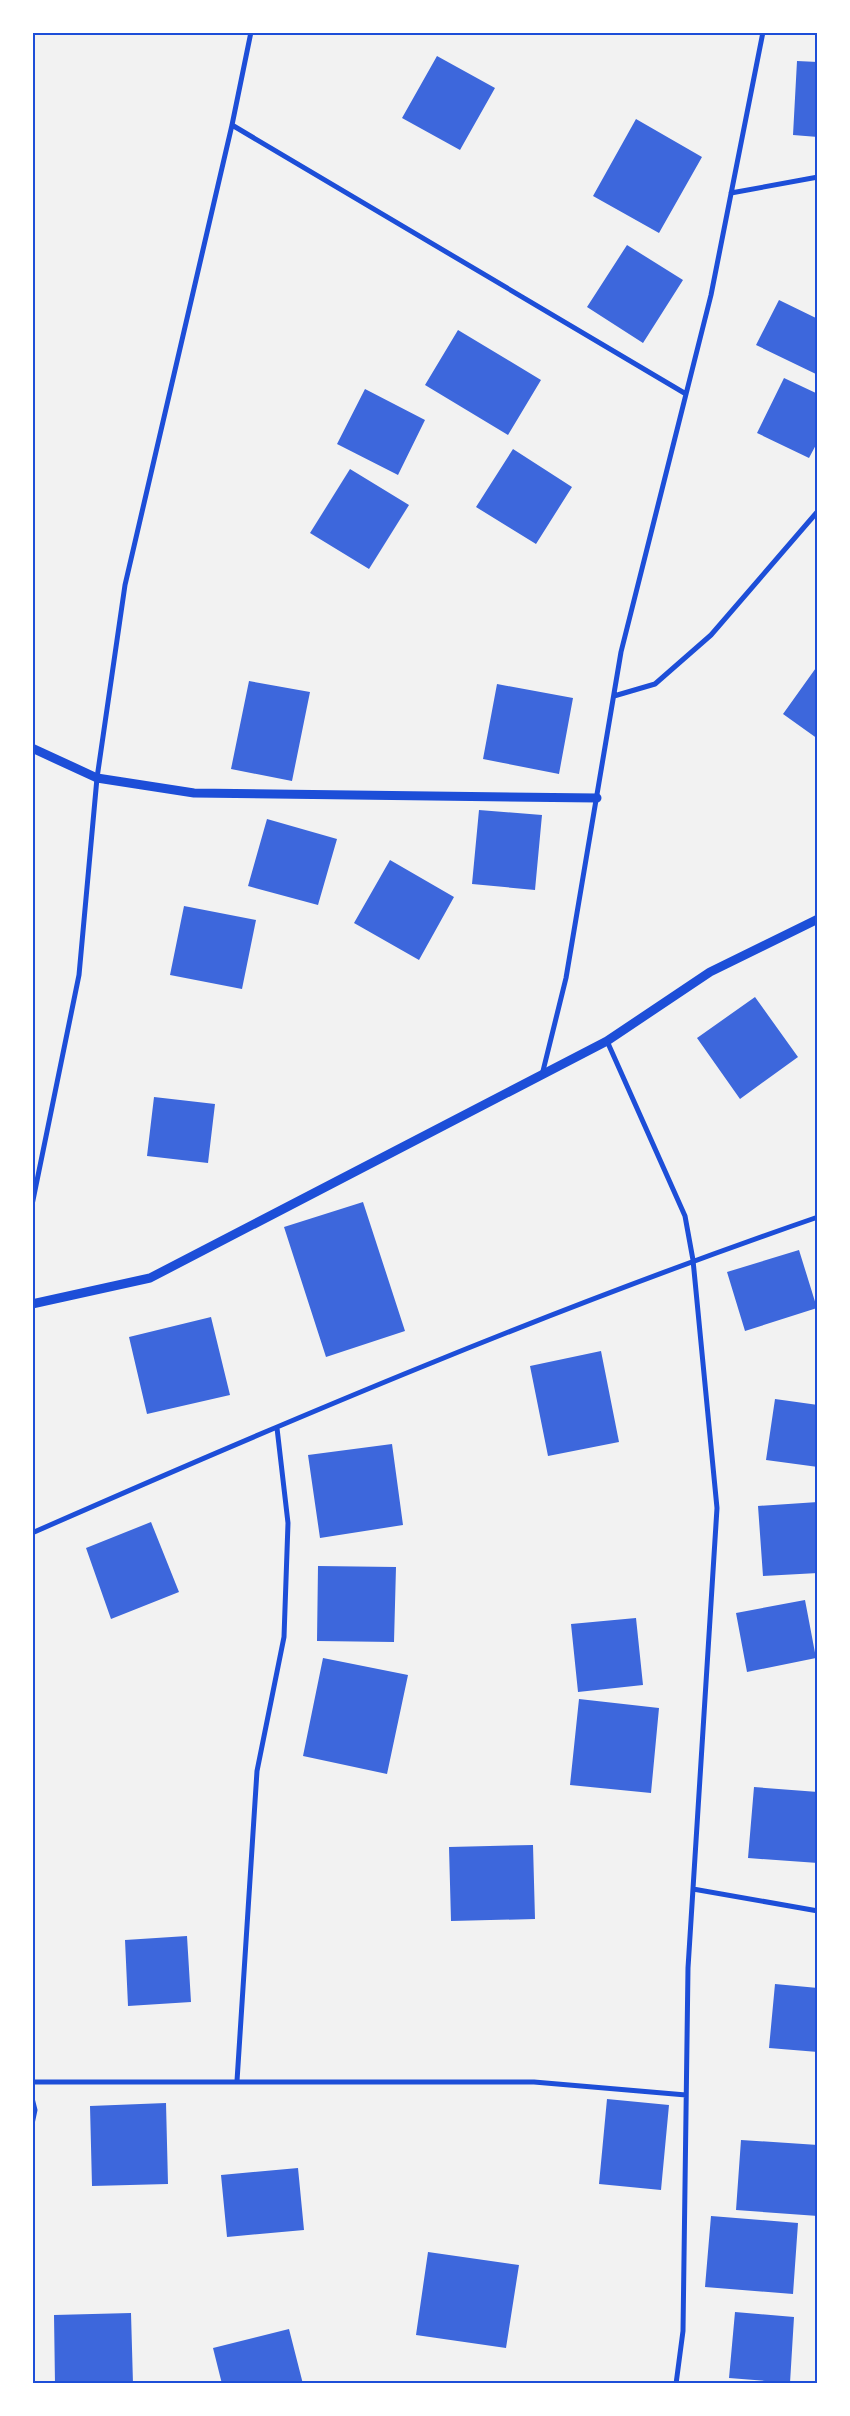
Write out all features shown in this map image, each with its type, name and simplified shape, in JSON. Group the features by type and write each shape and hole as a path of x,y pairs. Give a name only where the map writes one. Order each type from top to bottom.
{"street":[{"path":"32,1205 79,975 97,778 125,585 232,125 251,32"},
{"path":"542,1075 566,978 621,652 711,296 763,32"},
{"path":"232,125 686,394"},
{"path":"731,193 818,177"},
{"path":"614,696 655,684 712,635 818,511"},
{"path":"32,748 97,778 194,793 596,798"},
{"path":"32,1304 150,1278 542,1075 607,1040 710,972 818,920"},
{"path":"607,1040 685,1216 693,1260 717,1508 688,1968 683,2332 676,2384"},
{"path":"32,1533 521,1326 693,1260 818,1217"},
{"path":"237,2082 257,1771 284,1637 288,1524 277,1428"},
{"path":"693,1889 818,1911"},
{"path":"32,2082 534,2082 686,2095"},
{"path":"32,2098 35,2110 32,2124"}],"building":[{"path":"437,56 495,88 460,150 402,118"},
{"path":"797,61 818,62 818,137 793,135"},
{"path":"636,119 702,157 659,233 593,196"},
{"path":"627,245 683,280 643,343 587,307"},
{"path":"779,300 818,319 818,375 756,345"},
{"path":"458,330 541,380 508,435 425,385"},
{"path":"784,378 818,394 818,441 809,458 757,433"},
{"path":"365,389 425,420 398,475 337,444"},
{"path":"513,449 572,487 536,544 476,507"},
{"path":"350,469 409,505 369,569 310,533"},
{"path":"818,665 818,739 783,714"},
{"path":"249,681 310,692 292,781 231,769"},
{"path":"497,684 573,698 559,774 483,759"},
{"path":"479,810 542,815 535,890 472,884"},
{"path":"267,819 337,839 318,905 248,886"},
{"path":"390,860 454,897 419,960 354,923"},
{"path":"184,906 256,920 242,989 170,975"},
{"path":"755,997 798,1057 740,1099 697,1038"},
{"path":"154,1097 215,1104 208,1163 147,1156"},
{"path":"363,1202 405,1331 326,1357 284,1227"},
{"path":"799,1250 817,1308 745,1331 727,1272"},
{"path":"211,1317 230,1395 147,1414 129,1337"},
{"path":"601,1351 619,1442 548,1456 530,1366"},
{"path":"775,1399 818,1405 818,1467 766,1460"},
{"path":"392,1444 403,1525 320,1538 308,1455"},
{"path":"818,1502 818,1573 763,1576 758,1506"},
{"path":"151,1522 179,1592 111,1619 86,1548"},
{"path":"318,1566 396,1567 394,1642 317,1641"},
{"path":"805,1600 816,1658 747,1672 736,1613"},
{"path":"636,1618 643,1685 578,1692 571,1624"},
{"path":"323,1658 408,1675 387,1774 303,1756"},
{"path":"579,1699 659,1708 651,1793 570,1785"},
{"path":"754,1787 818,1792 818,1863 748,1858"},
{"path":"533,1845 535,1919 451,1921 449,1847"},
{"path":"187,1936 191,2002 128,2006 125,1940"},
{"path":"775,1984 818,1988 818,2052 769,2048"},
{"path":"607,2099 669,2105 661,2190 599,2184"},
{"path":"166,2103 168,2184 92,2186 90,2106"},
{"path":"741,2140 818,2145 818,2216 736,2210"},
{"path":"298,2168 304,2230 227,2237 221,2175"},
{"path":"711,2216 798,2223 793,2294 705,2287"},
{"path":"428,2252 519,2265 506,2348 416,2335"},
{"path":"735,2312 794,2317 790,2383 729,2378"},
{"path":"131,2313 133,2384 55,2384 54,2315"},
{"path":"289,2329 303,2384 222,2384 213,2348"}]}
